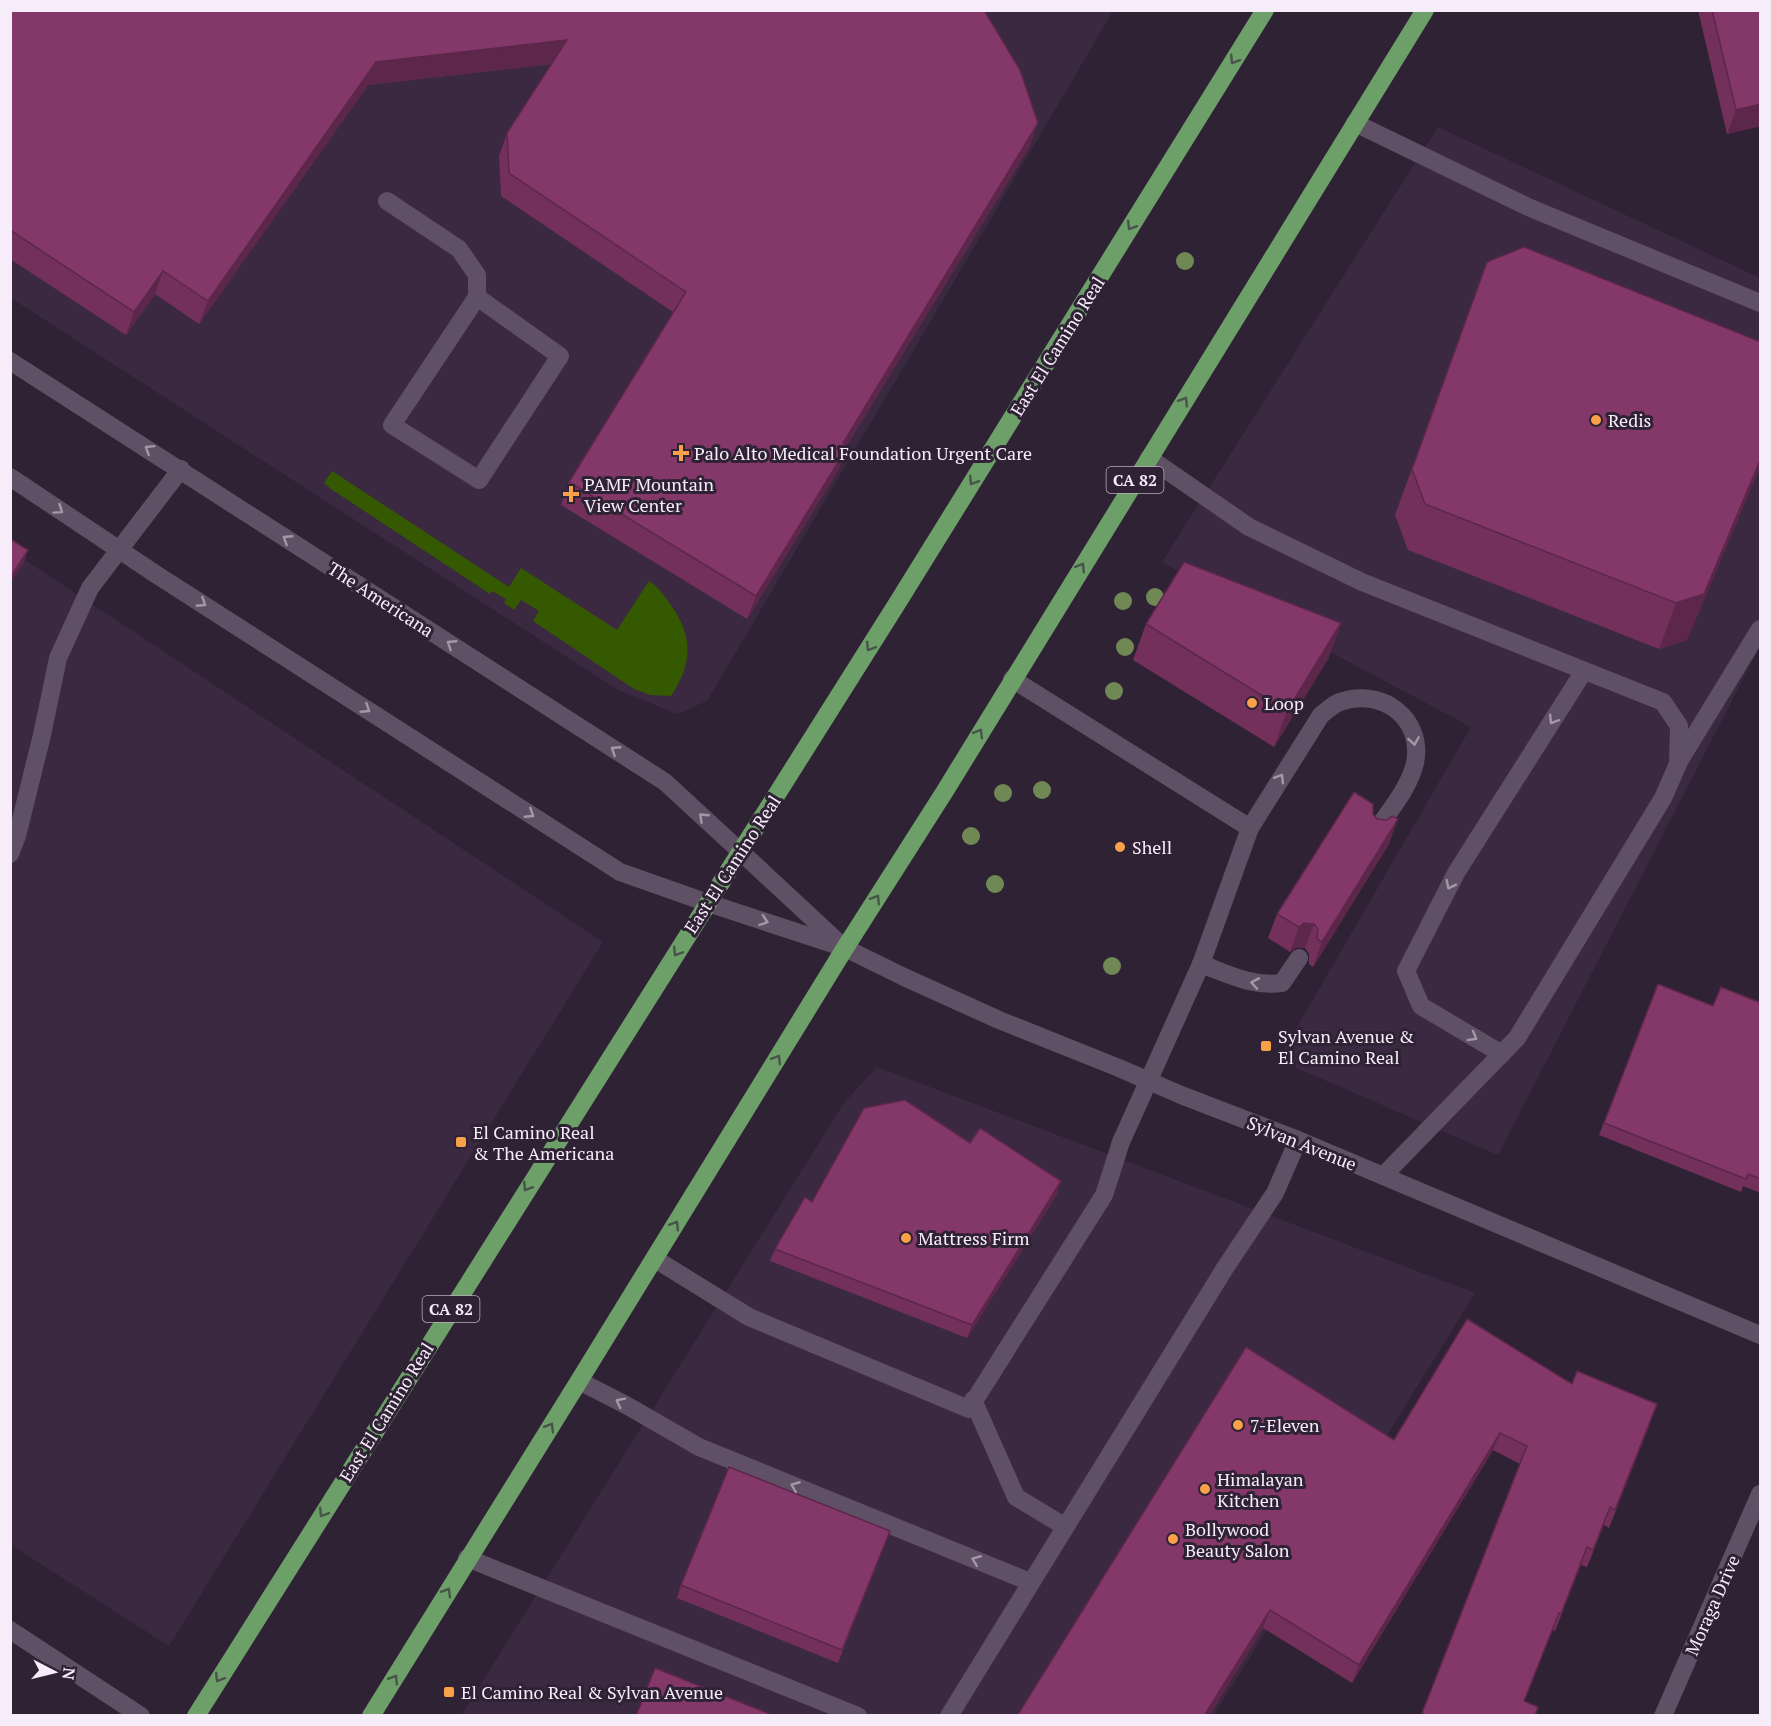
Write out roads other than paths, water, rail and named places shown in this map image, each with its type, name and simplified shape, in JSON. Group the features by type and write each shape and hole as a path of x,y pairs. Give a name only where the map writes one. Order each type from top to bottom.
{"main road":[{"name":"East El Camino Real","path":"196,1716 741,852 1264,10"},
{"name":"CA 82","path":"371,1716 845,948 945,791 1425,10"}],"street":[{"path":"1355,123 1528,207 1761,303"},
{"path":"387,201 459,249 477,275 477,297 392,425 479,480 560,356 477,297"},
{"name":"The Americana","path":"10,361 664,782 741,852"},
{"path":"1149,458 1249,527 1362,582 1663,702 1678,726 1678,764"},
{"path":"10,854 17,836 58,658 90,588 181,469"},
{"path":"10,477 620,872 708,903"},
{"path":"1383,1176 1517,1038 1663,798 1678,764 1761,629"},
{"path":"1502,1054 1421,1006 1406,971 1456,873 1584,671"},
{"path":"1012,679 1251,828"},
{"path":"655,1259 749,1317 969,1409 1104,1195 1121,1142 1201,964 1251,828 1321,715 1338,702 1359,698 1384,702 1400,713 1411,727 1416,742 1415,762 1408,782 1374,834"},
{"name":"Sylvan Avenue","path":"741,852 845,948"},
{"name":"Sylvan Avenue","path":"708,903 845,948 999,1020 1181,1095 1298,1140 1761,1335"},
{"path":"1201,964 1246,982 1267,985 1282,983 1299,958"},
{"path":"949,1716 1064,1526 1225,1268 1275,1193 1298,1140"},
{"path":"579,1381 699,1447 1030,1582"},
{"path":"973,1400 1016,1497 1064,1526"},
{"name":"Moraga Drive","path":"1663,1716 1761,1494"},
{"path":"467,1558 858,1716"},
{"path":"10,1630 141,1716"}],"place":[{"name":"Redis","path":"1596,420"},
{"name":"Palo Alto Medical Foundation Urgent Care","path":"681,453"},
{"name":"PAMF Mountain View Center","path":"571,494"},
{"name":"Loop","path":"1252,703"},
{"name":"Shell","path":"1120,847"},
{"name":"Sylvan Avenue & El Camino Real","path":"1266,1046"},
{"name":"El Camino Real & The Americana","path":"461,1142"},
{"name":"Mattress Firm","path":"906,1238"},
{"name":"7-Eleven","path":"1238,1425"},
{"name":"Himalayan Kitchen","path":"1205,1489"},
{"name":"Bollywood Beauty Salon","path":"1173,1539"},
{"name":"El Camino Real & Sylvan Avenue","path":"449,1692"}]}
